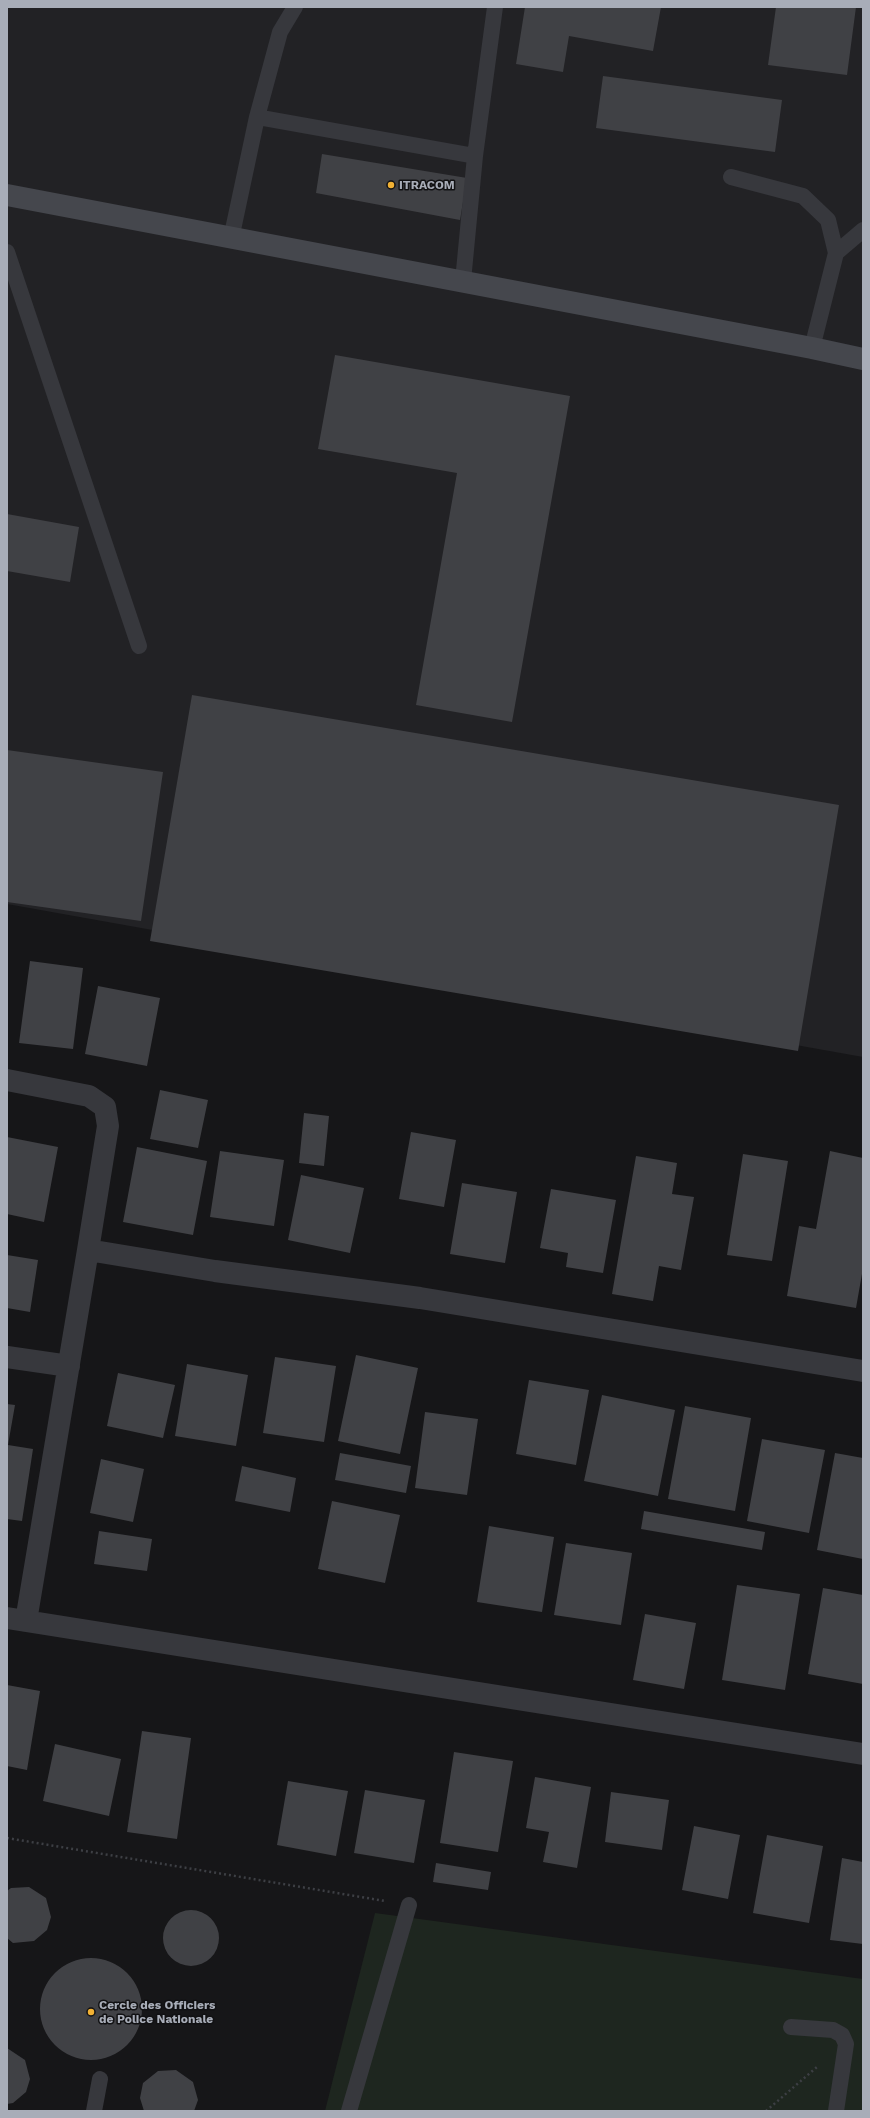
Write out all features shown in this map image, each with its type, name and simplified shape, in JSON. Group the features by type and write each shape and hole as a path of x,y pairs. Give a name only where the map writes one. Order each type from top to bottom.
{"street":[{"path":"7,195 231,239 463,281 863,359"},
{"path":"7,1080 89,1096 105,1107 108,1126 69,1366 16,1620 863,1754"},
{"path":"88,1250 215,1271 420,1298 863,1371"},
{"path":"7,1356 69,1366"}],"lane":[{"path":"231,239 256,117 280,32 295,7"},
{"path":"463,281 475,156 495,7"},
{"path":"256,117 475,156"},
{"path":"731,177 803,196 828,220 836,253 812,348"},
{"path":"836,253 863,230"},
{"path":"7,252 139,646"},
{"path":"349,2111 409,1905"},
{"path":"791,2027 833,2030 842,2035 846,2044 836,2111"},
{"path":"94,2111 100,2079"}],"path":[{"path":"7,1838 409,1905"},
{"path":"766,2111 846,2044"}],"shaded area":[{"path":"7,7 863,7 863,1057 7,904"},
{"path":"375,1913 863,1979 863,2111 325,2111"}],"building":[{"path":"525,7 661,7 653,51 569,36 563,72 516,64"},
{"path":"776,7 856,7 847,75 768,65"},
{"path":"603,76 782,100 775,152 596,128"},
{"name":"ITRACOM","path":"322,154 467,178 460,220 316,193"},
{"path":"335,355 570,396 512,722 416,705 457,473 318,449"},
{"path":"7,514 79,527 70,582 7,571"},
{"path":"192,695 839,805 798,1051 150,941"},
{"path":"7,750 163,772 141,921 7,902"},
{"path":"30,961 83,968 73,1049 19,1043"},
{"path":"98,986 160,998 147,1066 85,1054"},
{"path":"160,1090 208,1100 198,1148 150,1139"},
{"path":"304,1113 329,1116 324,1166 299,1163"},
{"path":"411,1132 456,1140 444,1207 399,1199"},
{"path":"7,1137 58,1147 44,1222 7,1214"},
{"path":"137,1147 207,1161 193,1235 123,1222"},
{"path":"220,1151 284,1160 274,1226 210,1217"},
{"path":"830,1151 863,1158 863,1268 856,1308 787,1296 799,1226 816,1229"},
{"path":"743,1154 788,1161 772,1261 727,1255"},
{"path":"636,1156 677,1163 672,1194 694,1197 681,1270 659,1266 653,1301 612,1294"},
{"path":"301,1175 364,1188 350,1253 288,1240"},
{"path":"462,1183 517,1192 505,1263 450,1254"},
{"path":"551,1189 616,1200 603,1273 566,1267 568,1253 540,1248"},
{"path":"7,1255 38,1260 30,1312 7,1308"},
{"path":"356,1355 418,1368 400,1454 338,1441"},
{"path":"275,1357 336,1366 324,1442 263,1433"},
{"path":"187,1364 248,1375 236,1446 175,1436"},
{"path":"118,1373 175,1385 163,1438 107,1426"},
{"path":"529,1380 589,1390 576,1465 516,1454"},
{"path":"602,1395 675,1410 658,1496 584,1481"},
{"path":"7,1404 15,1405 8,1445 7,1445"},
{"path":"685,1406 751,1418 735,1511 668,1499"},
{"path":"425,1412 478,1419 467,1495 415,1488"},
{"path":"762,1439 825,1450 809,1533 747,1521"},
{"path":"8,1445 33,1449 22,1521 7,1519"},
{"path":"340,1453 411,1466 406,1493 335,1480"},
{"path":"835,1453 863,1458 863,1559 817,1550"},
{"path":"101,1459 144,1469 133,1522 90,1513"},
{"path":"242,1466 296,1478 290,1512 235,1501"},
{"path":"332,1501 400,1515 385,1583 318,1569"},
{"path":"644,1511 765,1532 762,1550 641,1529"},
{"path":"489,1526 554,1537 542,1612 477,1602"},
{"path":"99,1531 152,1539 147,1571 94,1564"},
{"path":"566,1543 632,1553 621,1625 554,1615"},
{"path":"737,1585 800,1594 785,1690 722,1680"},
{"path":"823,1588 863,1595 863,1684 808,1674"},
{"path":"645,1614 696,1623 684,1689 633,1680"},
{"path":"7,1685 40,1691 27,1770 7,1766"},
{"path":"142,1731 191,1738 177,1839 127,1832"},
{"path":"55,1744 121,1759 109,1816 43,1801"},
{"path":"454,1752 513,1761 498,1852 440,1843"},
{"path":"535,1777 591,1787 577,1868 543,1862 549,1832 526,1828"},
{"path":"288,1781 348,1791 336,1856 277,1845"},
{"path":"365,1790 425,1800 414,1863 354,1853"},
{"path":"611,1792 669,1800 662,1850 605,1842"},
{"path":"694,1826 740,1835 728,1899 682,1890"},
{"path":"767,1835 823,1846 809,1923 753,1913"},
{"path":"842,1858 863,1862 863,1944 830,1940"},
{"path":"436,1863 491,1872 488,1890 433,1882"},
{"path":"29,1887 46,1898 51,1917 47,1930 34,1941 13,1943 7,1938 7,1891 11,1888"},
{"path":"186,1910 196,1910 211,1918 217,1927 219,1938 217,1949 211,1958 196,1966 186,1966 175,1961 168,1954 163,1943 163,1933 168,1922 175,1915"},
{"path":"91,1958 110,1962 127,1973 138,1990 142,2009 138,2028 127,2045 110,2056 91,2060 72,2056 55,2045 44,2028 40,2009 44,1990 55,1973 72,1962"},
{"path":"7,2048 25,2060 30,2079 26,2092 13,2103 7,2104"},
{"path":"176,2070 193,2082 198,2100 194,2111 144,2111 140,2098 143,2083 158,2071"}],"place":[{"name":"ITRACOM","path":"391,185"},
{"name":"Cercle des Officiers de Police Nationale","path":"91,2012"}]}
